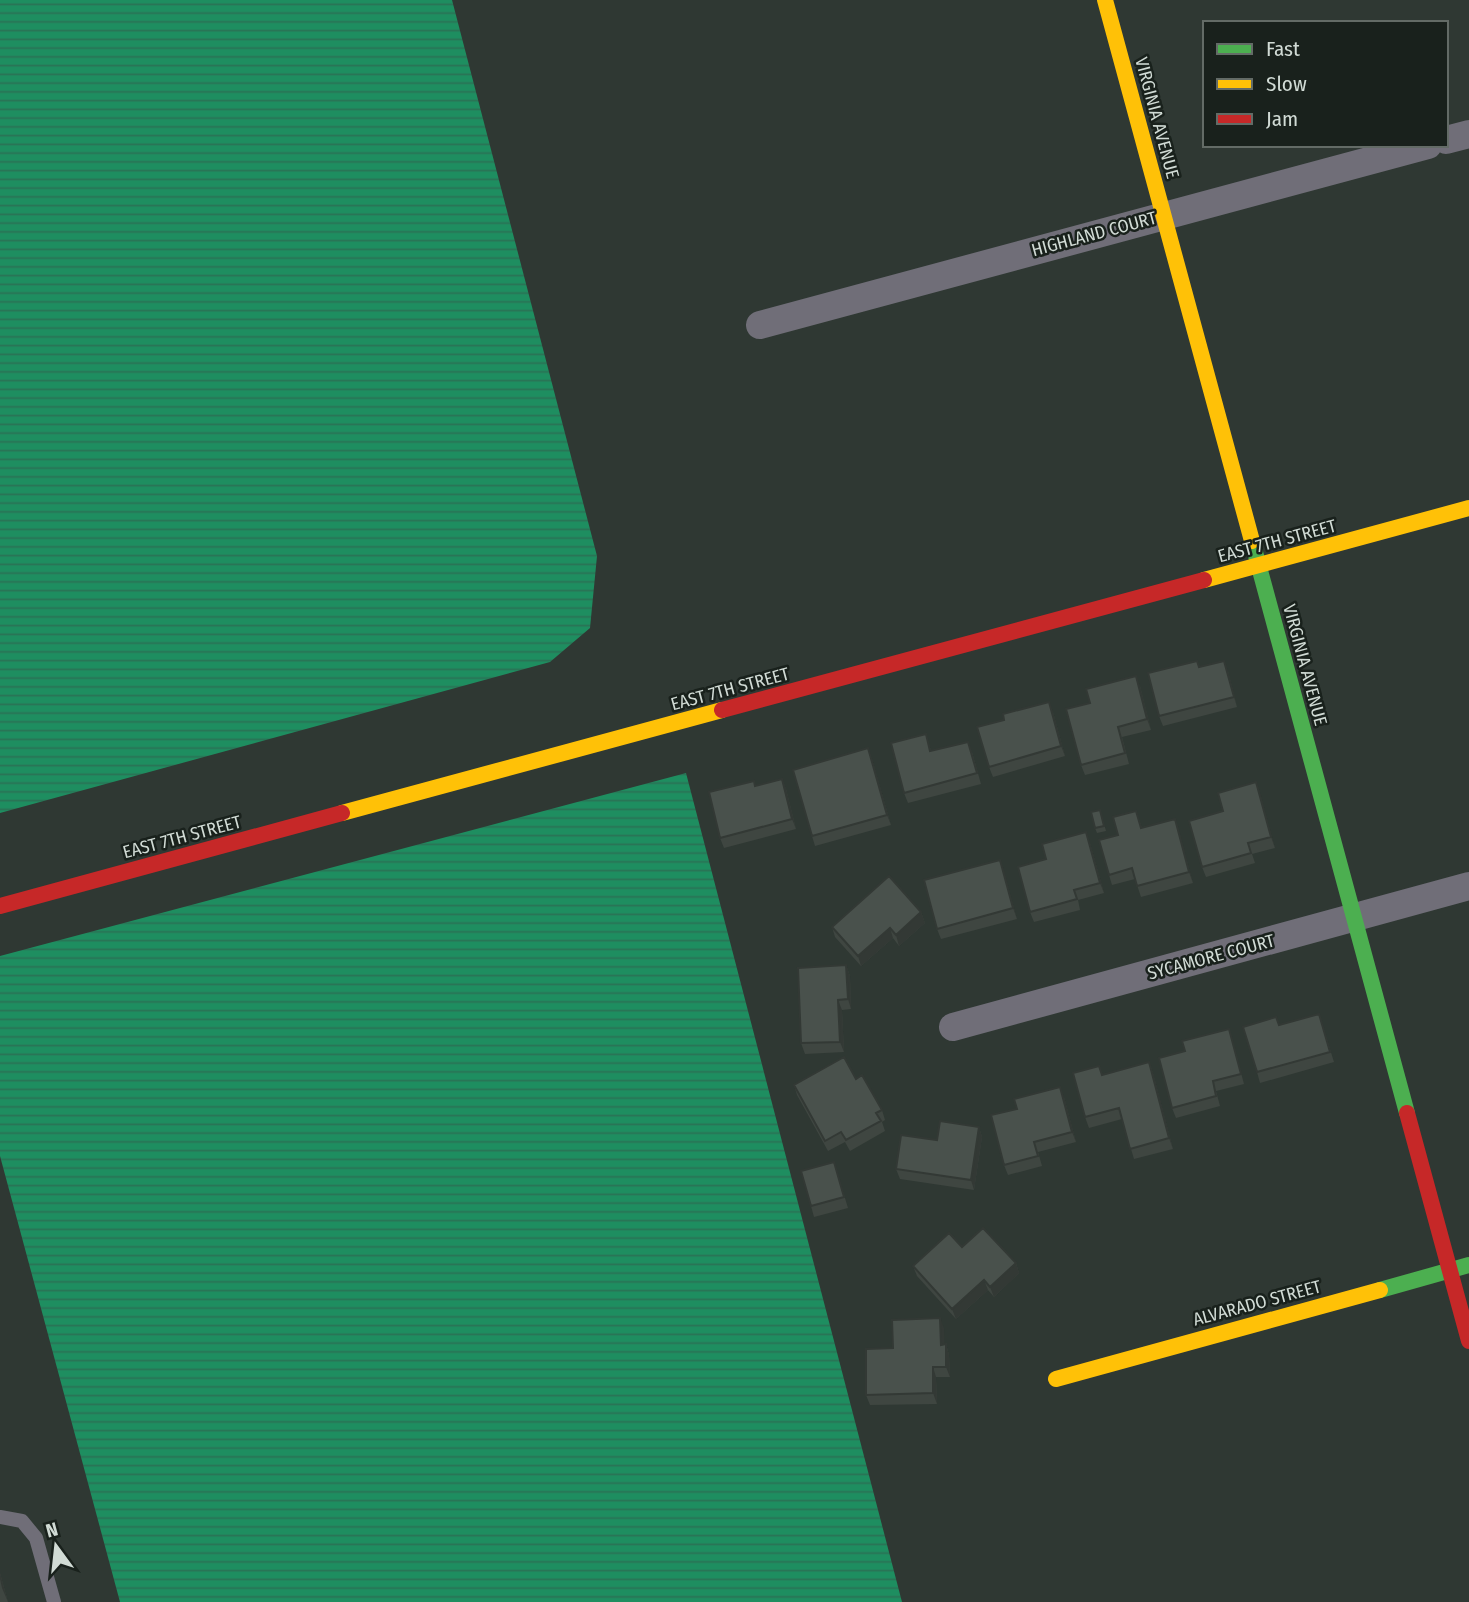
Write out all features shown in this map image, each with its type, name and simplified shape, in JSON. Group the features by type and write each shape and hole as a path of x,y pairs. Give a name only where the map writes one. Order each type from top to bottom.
{"street":[{"name":"VIRGINIA AVENUE","path":"1105,0 1469,1341"},
{"path":"1448,140 1469,134"},
{"name":"HIGHLAND COURT","path":"760,325 1420,147"},
{"name":"EAST 7TH STREET","path":"0,906 1469,508"},
{"name":"SYCAMORE COURT","path":"953,1027 1469,886"},
{"name":"ALVARADO STREET","path":"1056,1379 1469,1265"}],"lane":[{"path":"0,1517 22,1521 36,1538 54,1602"}],"shaded area":[{"path":"0,0 452,0 597,556 590,628 550,662 0,813"},
{"path":"686,773 902,1602 120,1602 0,1156 0,956"}],"building":[{"path":"1197,661 1199,667 1224,661 1234,697 1159,716 1148,673"},
{"path":"1136,676 1147,719 1118,727 1125,753 1081,765 1066,709 1090,703 1086,689"},
{"path":"1049,702 1061,746 989,767 977,727 1004,720 1003,714"},
{"path":"926,734 930,751 968,742 977,773 904,793 891,743"},
{"path":"868,748 887,815 812,836 793,770"},
{"path":"782,779 792,819 720,838 709,792 754,781 755,786"},
{"path":"1256,782 1271,837 1248,843 1251,853 1202,867 1189,821 1223,811 1218,793"},
{"path":"1100,810 1104,826 1095,828 1091,812"},
{"path":"1136,811 1141,828 1175,819 1189,872 1137,886 1132,868 1109,875 1099,840 1118,835 1113,817"},
{"path":"1086,832 1100,883 1074,890 1077,899 1030,912 1018,867 1046,859 1042,844"},
{"path":"1000,860 1013,908 937,929 924,880"},
{"path":"889,876 921,912 896,935 890,928 858,956 832,927"},
{"path":"846,965 848,999 838,1000 840,1042 801,1043 798,968"},
{"path":"1319,1014 1330,1052 1257,1072 1243,1027 1276,1017 1279,1025"},
{"path":"1229,1029 1241,1074 1213,1081 1216,1096 1172,1108 1159,1058 1185,1051 1182,1041"},
{"path":"844,1057 856,1079 862,1075 882,1110 876,1113 881,1121 846,1140 841,1132 825,1141 794,1085"},
{"path":"1149,1062 1169,1138 1130,1149 1119,1108 1085,1117 1073,1073 1099,1066 1102,1075"},
{"path":"1060,1087 1072,1132 1034,1142 1038,1156 1004,1165 991,1115 1017,1109 1014,1099"},
{"path":"940,1121 979,1127 971,1180 896,1169 901,1135 937,1140"},
{"path":"834,1162 844,1197 811,1206 801,1171"},
{"path":"983,1228 1016,1263 990,1287 984,1280 952,1309 913,1266 949,1233 962,1247"},
{"path":"940,1318 941,1345 946,1344 946,1367 933,1367 933,1393 866,1395 866,1349 893,1348 892,1320"}],"traffic: fast":[{"path":"1252,541 1407,1113"},
{"path":"1380,1290 1469,1265"}],"traffic: slow":[{"path":"1105,0 1252,541"},
{"path":"1204,580 1469,508"},
{"path":"342,813 722,710"},
{"path":"1056,1379 1380,1290"}],"traffic: jam":[{"path":"722,710 1204,580"},
{"path":"0,906 342,813"},
{"path":"1407,1113 1469,1341"}]}
